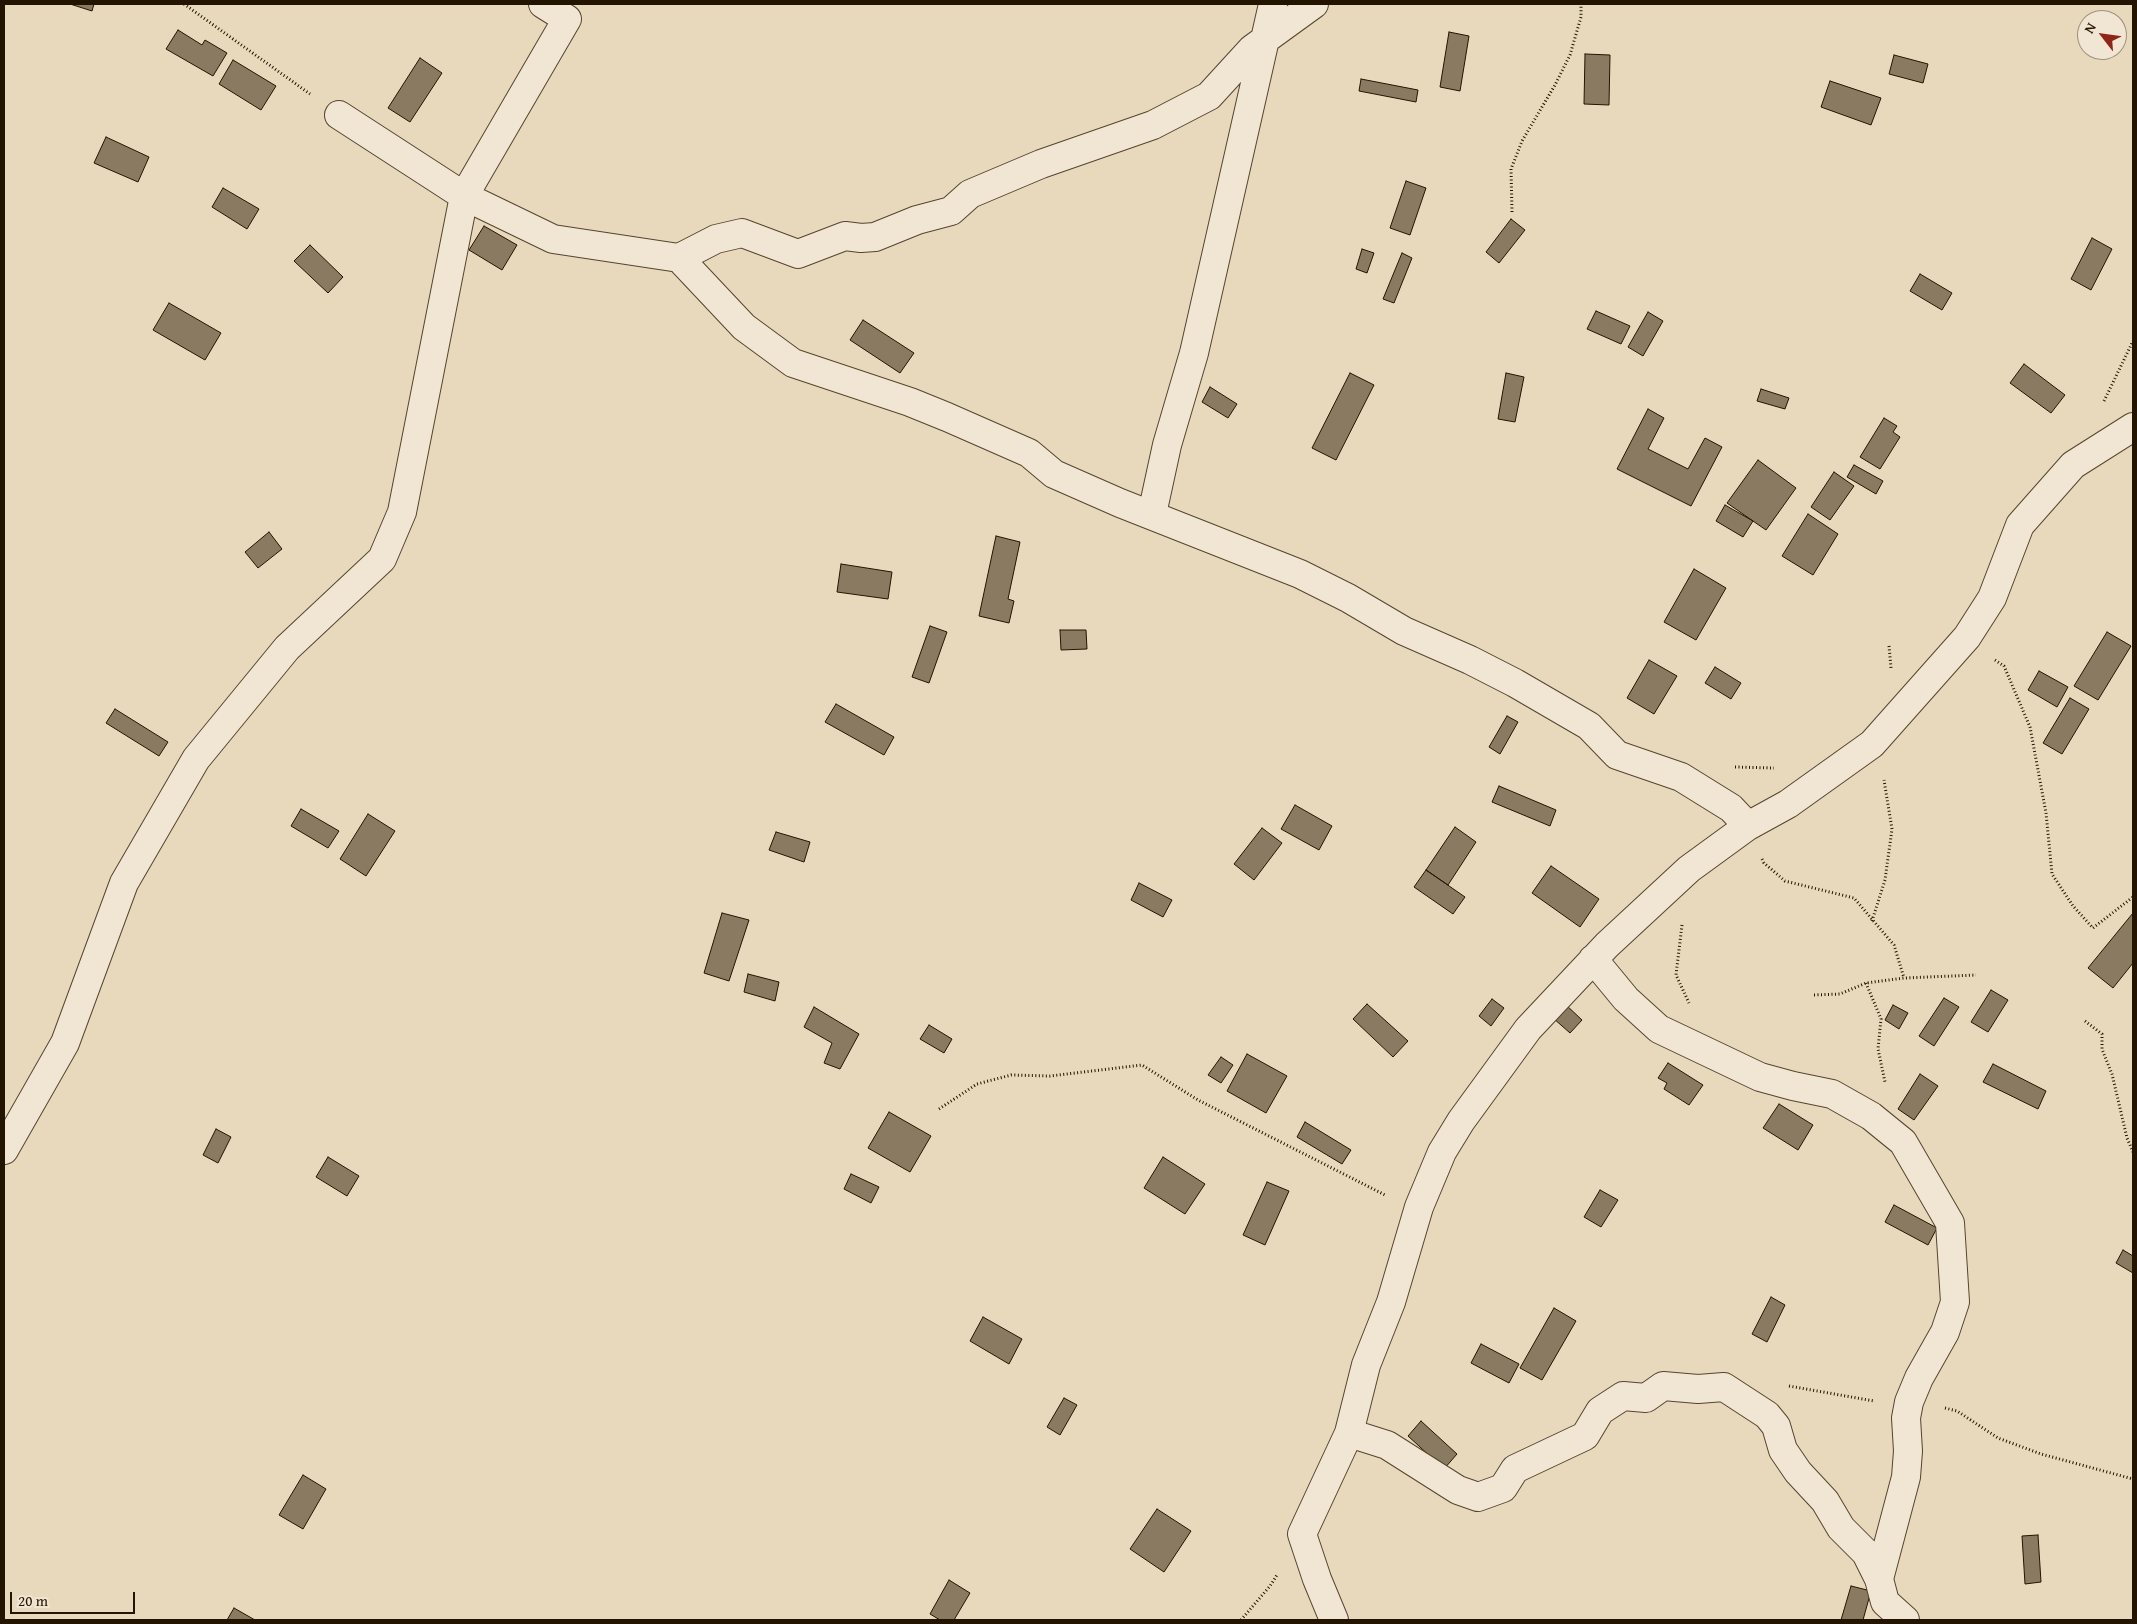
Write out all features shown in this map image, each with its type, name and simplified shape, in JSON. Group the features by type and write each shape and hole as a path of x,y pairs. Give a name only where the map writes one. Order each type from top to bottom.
{"street":[{"path":"4,1150 65,1043 124,883 196,759 287,648 382,559 402,512 464,196 567,18 543,4"},
{"path":"1152,514 1167,445 1196,343 1273,4"},
{"path":"339,115 464,196 553,239 679,258 716,239 742,233 798,254 845,236 875,237 917,220 951,211 970,194 1040,164 1153,125 1209,96 1252,49 1314,4"},
{"path":"679,258 744,327 793,362 947,417 1029,453 1054,474 1300,574 1348,598 1404,631 1515,683 1589,726 1617,755 1681,777 1732,808 1748,826"},
{"path":"1334,1620 1317,1579 1302,1534 1349,1432 1366,1365 1391,1302 1419,1207 1442,1152 1461,1121 1528,1029 1593,959 1689,869 1748,826 1788,804 1872,744 1966,637 1992,598 2020,525 2073,464 2133,427"},
{"path":"1593,959 1626,999 1659,1028 1760,1077 1832,1094 1871,1116 1904,1142 1950,1223 1955,1302 1945,1332 1908,1402 1906,1418 1908,1451 1906,1476 1879,1579"},
{"path":"1349,1432 1387,1445 1458,1490 1478,1497 1504,1488 1515,1469 1585,1436 1600,1410 1623,1396 1646,1398 1663,1386 1698,1389 1724,1387 1767,1415 1776,1426 1783,1450 1798,1472 1825,1501 1841,1528 1866,1553 1879,1579 1885,1602 1905,1620"}],"path":[{"path":"184,4 339,115"},
{"path":"1512,212 1511,169 1522,141 1555,85 1570,55 1580,17 1581,4"},
{"path":"1966,637 2004,666 2030,727 2046,813 2052,874 2073,906 2093,928 2133,896"},
{"path":"1872,744 1886,786 1892,829 1886,880 1872,921"},
{"path":"1681,777 1721,767 1778,768"},
{"path":"1748,826 1764,863 1785,881 1854,898 1894,945 1904,978"},
{"path":"1814,995 1840,994 1866,983 1904,978 1976,976"},
{"path":"1866,983 1881,1019 1878,1049 1886,1090"},
{"path":"2085,1021 2102,1034 2102,1049 2112,1074 2127,1138 2133,1152"},
{"path":"939,1109 977,1084 1011,1075 1050,1076 1142,1065 1198,1100 1380,1193 1419,1207"},
{"path":"1241,1620 1270,1586 1302,1534"}],"building":[{"path":"70,4 94,4 92,11"},
{"path":"178,30 202,45 205,40 227,53 213,76 166,49"},
{"path":"1449,32 1469,36 1460,91 1440,87"},
{"path":"1585,54 1610,55 1609,105 1584,104"},
{"path":"1894,55 1928,64 1923,83 1889,74"},
{"path":"420,58 442,73 410,122 388,108"},
{"path":"233,60 276,86 261,110 219,84"},
{"path":"1361,79 1418,90 1416,102 1359,91"},
{"path":"1830,81 1881,98 1871,125 1821,107"},
{"path":"106,137 149,157 138,182 94,163"},
{"path":"1406,181 1426,188 1410,235 1390,228"},
{"path":"223,188 259,209 247,229 212,207"},
{"path":"1511,219 1525,230 1499,263 1486,252"},
{"path":"484,226 517,245 502,270 469,250"},
{"path":"2092,238 2112,249 2091,290 2071,279"},
{"path":"310,245 343,277 328,293 294,261"},
{"path":"1362,249 1374,253 1367,273 1356,269"},
{"path":"1402,253 1412,258 1394,303 1383,299"},
{"path":"1920,274 1952,293 1942,310 1910,291"},
{"path":"169,303 221,333 205,360 153,330"},
{"path":"1596,311 1630,326 1621,344 1587,329"},
{"path":"1648,312 1663,321 1643,356 1628,347"},
{"path":"863,320 914,353 900,373 850,340"},
{"path":"2024,364 2065,395 2051,413 2010,383"},
{"path":"1350,373 1374,385 1336,460 1312,448"},
{"path":"1506,373 1524,377 1515,422 1498,419"},
{"path":"1210,387 1237,404 1228,418 1202,402"},
{"path":"1761,389 1789,398 1785,409 1757,401"},
{"path":"1648,409 1664,418 1648,449 1688,469 1705,438 1722,447 1691,506 1617,469"},
{"path":"1884,418 1897,426 1893,432 1900,437 1880,469 1860,457"},
{"path":"1758,460 1796,488 1766,530 1727,503"},
{"path":"1854,465 1883,481 1876,494 1847,477"},
{"path":"1834,472 1854,486 1830,520 1811,507"},
{"path":"1725,505 1753,521 1743,537 1716,521"},
{"path":"1808,514 1838,534 1813,575 1782,556"},
{"path":"269,532 282,549 258,568 245,552"},
{"path":"996,536 1020,542 1008,599 1014,601 1009,623 979,616"},
{"path":"841,564 892,572 888,599 837,592"},
{"path":"1694,569 1726,588 1696,640 1664,622"},
{"path":"930,626 947,632 929,683 912,677"},
{"path":"1060,630 1086,630 1087,649 1061,650"},
{"path":"2107,632 2131,646 2098,700 2074,686"},
{"path":"1649,660 1677,676 1654,714 1627,698"},
{"path":"1715,667 1741,683 1731,699 1705,683"},
{"path":"2039,671 2068,687 2057,707 2028,690"},
{"path":"2070,698 2089,709 2062,754 2043,743"},
{"path":"836,704 894,737 884,755 825,722"},
{"path":"115,709 168,742 159,756 106,723"},
{"path":"1507,716 1518,722 1500,754 1489,747"},
{"path":"1499,786 1556,810 1550,826 1492,802"},
{"path":"1295,805 1332,826 1319,850 1281,829"},
{"path":"301,809 339,831 328,848 291,826"},
{"path":"368,814 395,831 366,876 340,859"},
{"path":"1455,827 1476,842 1448,885 1426,870"},
{"path":"1262,828 1282,843 1254,880 1234,864"},
{"path":"776,832 810,842 804,862 769,850"},
{"path":"1551,866 1599,899 1580,927 1532,893"},
{"path":"1426,870 1465,897 1453,914 1414,887"},
{"path":"1139,883 1172,900 1163,917 1131,900"},
{"path":"722,913 749,920 729,981 704,973"},
{"path":"2133,913 2133,963 2113,988 2088,968"},
{"path":"748,974 779,982 775,1001 744,992"},
{"path":"1991,990 2008,1000 1988,1032 1971,1022"},
{"path":"1944,998 1959,1007 1934,1046 1919,1036"},
{"path":"1492,999 1504,1008 1491,1026 1479,1016"},
{"path":"1367,1004 1408,1041 1393,1057 1353,1019"},
{"path":"1565,1004 1582,1020 1570,1033 1553,1018"},
{"path":"1893,1005 1908,1013 1899,1029 1885,1020"},
{"path":"814,1007 859,1034 840,1069 824,1063 832,1043 804,1027"},
{"path":"929,1025 952,1039 944,1053 920,1039"},
{"path":"1247,1054 1287,1076 1266,1113 1227,1091"},
{"path":"1221,1057 1233,1065 1221,1083 1208,1075"},
{"path":"1668,1063 1703,1085 1689,1105 1664,1089 1667,1083 1658,1078"},
{"path":"1993,1064 2046,1091 2038,1109 1983,1082"},
{"path":"1920,1074 1938,1086 1914,1120 1898,1109"},
{"path":"1779,1104 1813,1125 1798,1150 1763,1128"},
{"path":"889,1112 931,1136 910,1172 868,1148"},
{"path":"1305,1122 1351,1150 1342,1164 1297,1137"},
{"path":"216,1129 231,1137 218,1163 203,1155"},
{"path":"328,1157 359,1176 347,1196 316,1177"},
{"path":"1163,1157 1205,1184 1185,1214 1144,1188"},
{"path":"851,1174 879,1187 871,1203 844,1189"},
{"path":"1267,1182 1289,1191 1265,1245 1243,1235"},
{"path":"1600,1190 1618,1200 1601,1227 1584,1217"},
{"path":"1894,1205 1937,1228 1928,1245 1885,1222"},
{"path":"2123,1250 2133,1256 2133,1273 2116,1263"},
{"path":"1771,1297 1785,1305 1767,1342 1752,1334"},
{"path":"1554,1308 1576,1321 1542,1380 1520,1368"},
{"path":"983,1317 1022,1339 1009,1364 970,1341"},
{"path":"1481,1344 1519,1364 1509,1383 1471,1363"},
{"path":"1064,1398 1077,1405 1060,1435 1047,1427"},
{"path":"1421,1421 1457,1454 1444,1469 1408,1436"},
{"path":"303,1475 326,1489 303,1529 279,1515"},
{"path":"1157,1509 1191,1531 1164,1572 1130,1549"},
{"path":"2038,1535 2041,1582 2025,1584 2022,1536"},
{"path":"949,1580 970,1593 954,1620 940,1620 930,1614"},
{"path":"1851,1586 1871,1591 1863,1620 1841,1620"},
{"path":"234,1608 255,1620 227,1620"}]}
